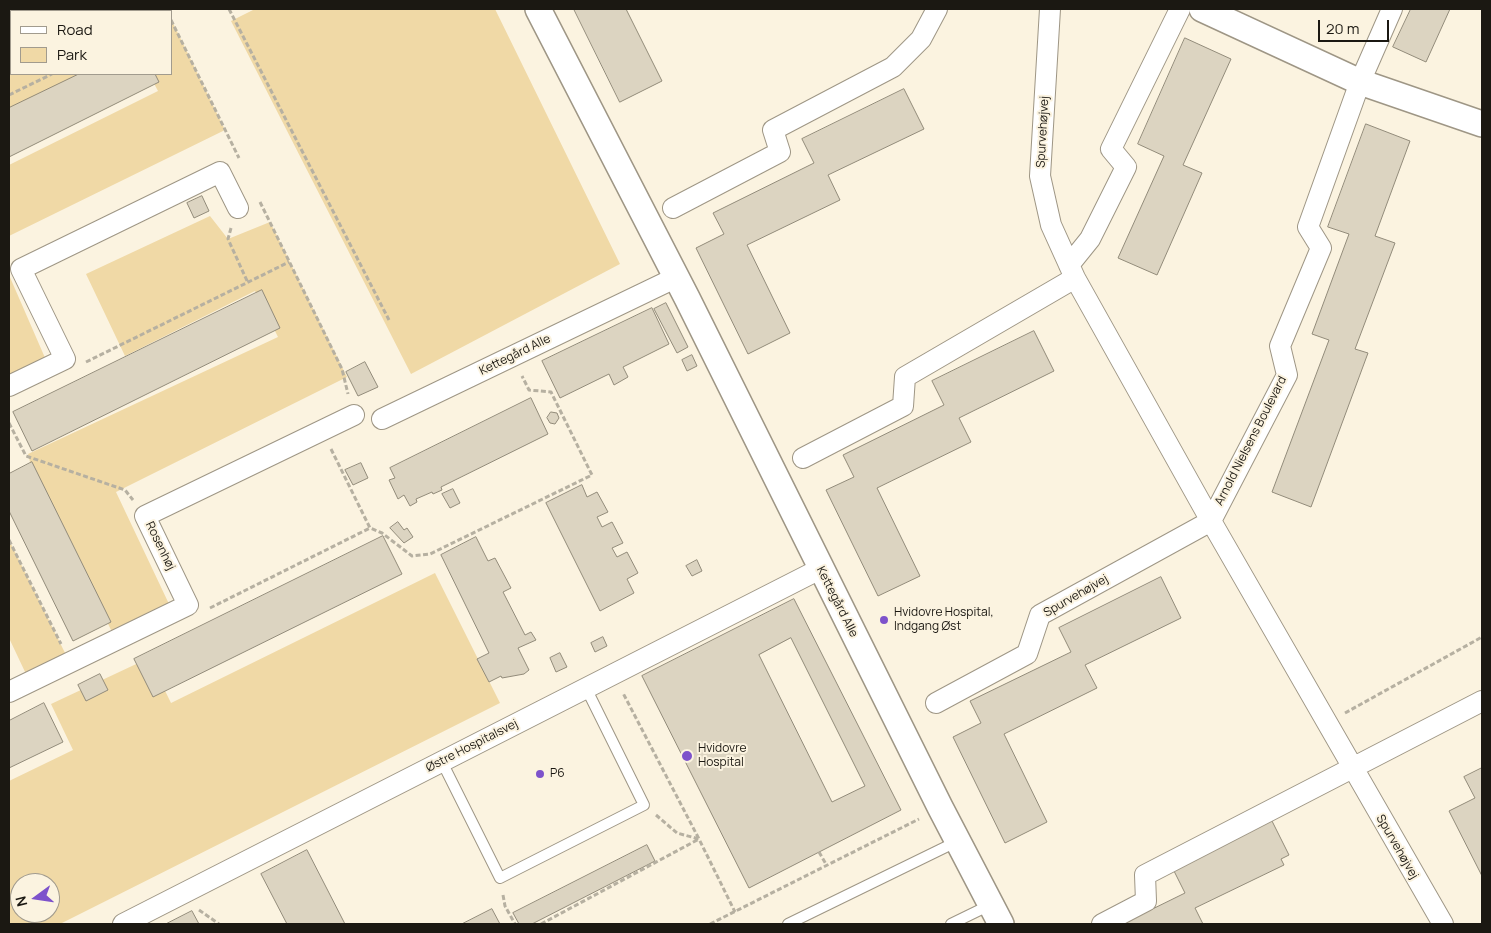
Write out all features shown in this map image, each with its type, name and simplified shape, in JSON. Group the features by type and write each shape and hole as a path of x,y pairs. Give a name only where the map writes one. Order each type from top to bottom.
{"street":[{"name":"Kettegård Alle","path":"538,9 940,807 996,914"},
{"path":"672,208 780,152 773,130 893,67 921,39 937,9"},
{"name":"Spurvehøjvej","path":"1050,9 1040,176 1050,225 1072,271 1211,521 1326,724 1443,924"},
{"path":"803,458 903,406 905,377 1072,271 1126,167 1111,149 1180,9"},
{"path":"1202,9 1360,82 1482,124"},
{"name":"Arnold Nielsens Boulevard","path":"1211,521 1287,375 1280,346 1322,248 1308,227 1360,82 1392,9"},
{"path":"9,386 65,359 21,269 220,172 238,208"},
{"name":"Kettegård Alle","path":"382,419 675,278"},
{"name":"Rosenhøj","path":"188,604 145,516 354,415"},
{"name":"Spurvehøjvej","path":"936,703 1027,654 1040,615 1211,521"},
{"name":"Østre Hospitalsvej","path":"123,924 820,569"},
{"path":"9,692 188,604"},
{"path":"1102,924 1146,901 1145,875 1482,701"}],"lane":[{"path":"442,762 500,878 644,805 586,688"},
{"path":"788,924 958,841"},
{"path":"951,924 996,914"}],"path":[{"path":"229,9 389,320"},
{"path":"172,22 242,164"},
{"path":"9,95 50,75"},
{"path":"258,197 342,369 354,415"},
{"path":"238,208 228,240 248,282"},
{"path":"80,365 289,262"},
{"path":"322,430 370,528 382,533 412,556 430,554 592,475 551,392 529,390 512,356"},
{"path":"9,423 26,456 125,490 145,516"},
{"path":"188,604 201,613 370,528"},
{"path":"9,540 70,662"},
{"path":"1326,724 1482,637"},
{"path":"644,805 676,833 699,839 735,912"},
{"path":"710,924 940,807"},
{"path":"819,852 827,866"},
{"path":"500,878 505,906 515,924"}],"green space":[{"path":"166,9 166,10 28,10"},
{"path":"255,9 495,9 620,264 411,374 231,21"},
{"path":"9,20 10,75 81,75 9,111"},
{"path":"172,21 225,130 9,236 9,165 158,91 150,75 172,75"},
{"path":"210,216 228,239 270,222 347,377 116,492 169,604 112,632 31,466 28,454 278,337 255,291 125,356 86,274"},
{"path":"9,275 49,367 9,386"},
{"path":"9,540 70,663 26,674 9,638"},
{"path":"435,573 500,703 60,924 9,924 9,781 73,750 51,704 149,658 171,703"}],"building":[{"path":"574,9 626,9 662,81 620,102"},
{"path":"1411,9 1450,9 1426,62 1393,47"},
{"path":"1185,38 1231,59 1183,165 1202,173 1157,275 1118,258 1164,156 1138,144"},
{"path":"77,75 156,75 159,82 9,157 9,108"},
{"path":"904,89 924,129 828,175 840,200 747,245 790,333 748,354 696,248 724,234 713,213 814,163 802,139"},
{"path":"1366,124 1410,141 1375,236 1395,243 1355,349 1368,353 1311,507 1272,492 1329,340 1312,334 1349,234 1328,227"},
{"path":"202,196 209,211 194,218 187,203"},
{"path":"262,290 280,328 32,451 13,412"},
{"path":"666,303 688,347 677,353 654,309"},
{"path":"652,308 669,344 623,367 628,377 614,385 609,374 560,398 542,361"},
{"path":"1034,331 1054,371 959,418 971,442 877,488 920,576 878,596 826,490 854,477 843,455 944,405 932,381"},
{"path":"692,355 697,366 687,371 682,360"},
{"path":"365,362 378,387 358,396 346,372"},
{"path":"531,398 548,434 441,487 442,490 416,499 417,502 410,506 404,495 398,499 389,480 395,478 390,468"},
{"path":"551,412 557,413 559,418 555,424 550,423 547,418"},
{"path":"32,462 111,622 73,641 9,511 9,474"},
{"path":"361,463 368,478 353,485 345,470"},
{"path":"582,485 587,497 597,492 608,512 597,517 602,527 612,522 623,543 612,548 617,557 627,552 638,573 627,579 634,593 600,611 546,503"},
{"path":"453,489 460,503 450,508 442,494"},
{"path":"398,522 404,530 407,528 413,537 404,543 390,528"},
{"path":"383,536 402,574 153,697 134,659"},
{"path":"476,537 488,561 495,558 511,588 503,592 525,635 531,632 536,640 518,648 529,670 524,674 502,678 501,676 489,682 477,659 489,653 441,555"},
{"path":"697,560 702,571 692,576 686,566"},
{"path":"1161,577 1181,618 1085,665 1097,688 1004,734 1047,822 1005,843 953,737 981,723 970,701 1071,652 1059,628"},
{"path":"794,599 901,810 749,888 642,676","holes":["791,638 865,786 832,802 759,655"]},
{"path":"603,637 607,646 595,652 591,643"},
{"path":"560,653 567,667 556,672 550,658"},
{"path":"100,674 108,690 86,701 78,685"},
{"path":"44,703 63,742 9,768 9,721"},
{"path":"1482,768 1482,876 1449,811 1475,798 1464,777"},
{"path":"1272,821 1289,855 1281,859 1284,865 1195,908 1203,924 1122,924 1185,893 1173,869"},
{"path":"647,845 655,861 532,924 519,924 513,913"},
{"path":"307,850 345,924 287,924 261,874"},
{"path":"492,909 500,924 462,924"},
{"path":"192,911 199,924 166,924"}],"place":[{"name":"Hvidovre Hospital, Indgang Øst","path":"884,620"},
{"name":"Hvidovre Hospital","path":"687,756"},
{"name":"P6","path":"540,774"}]}
